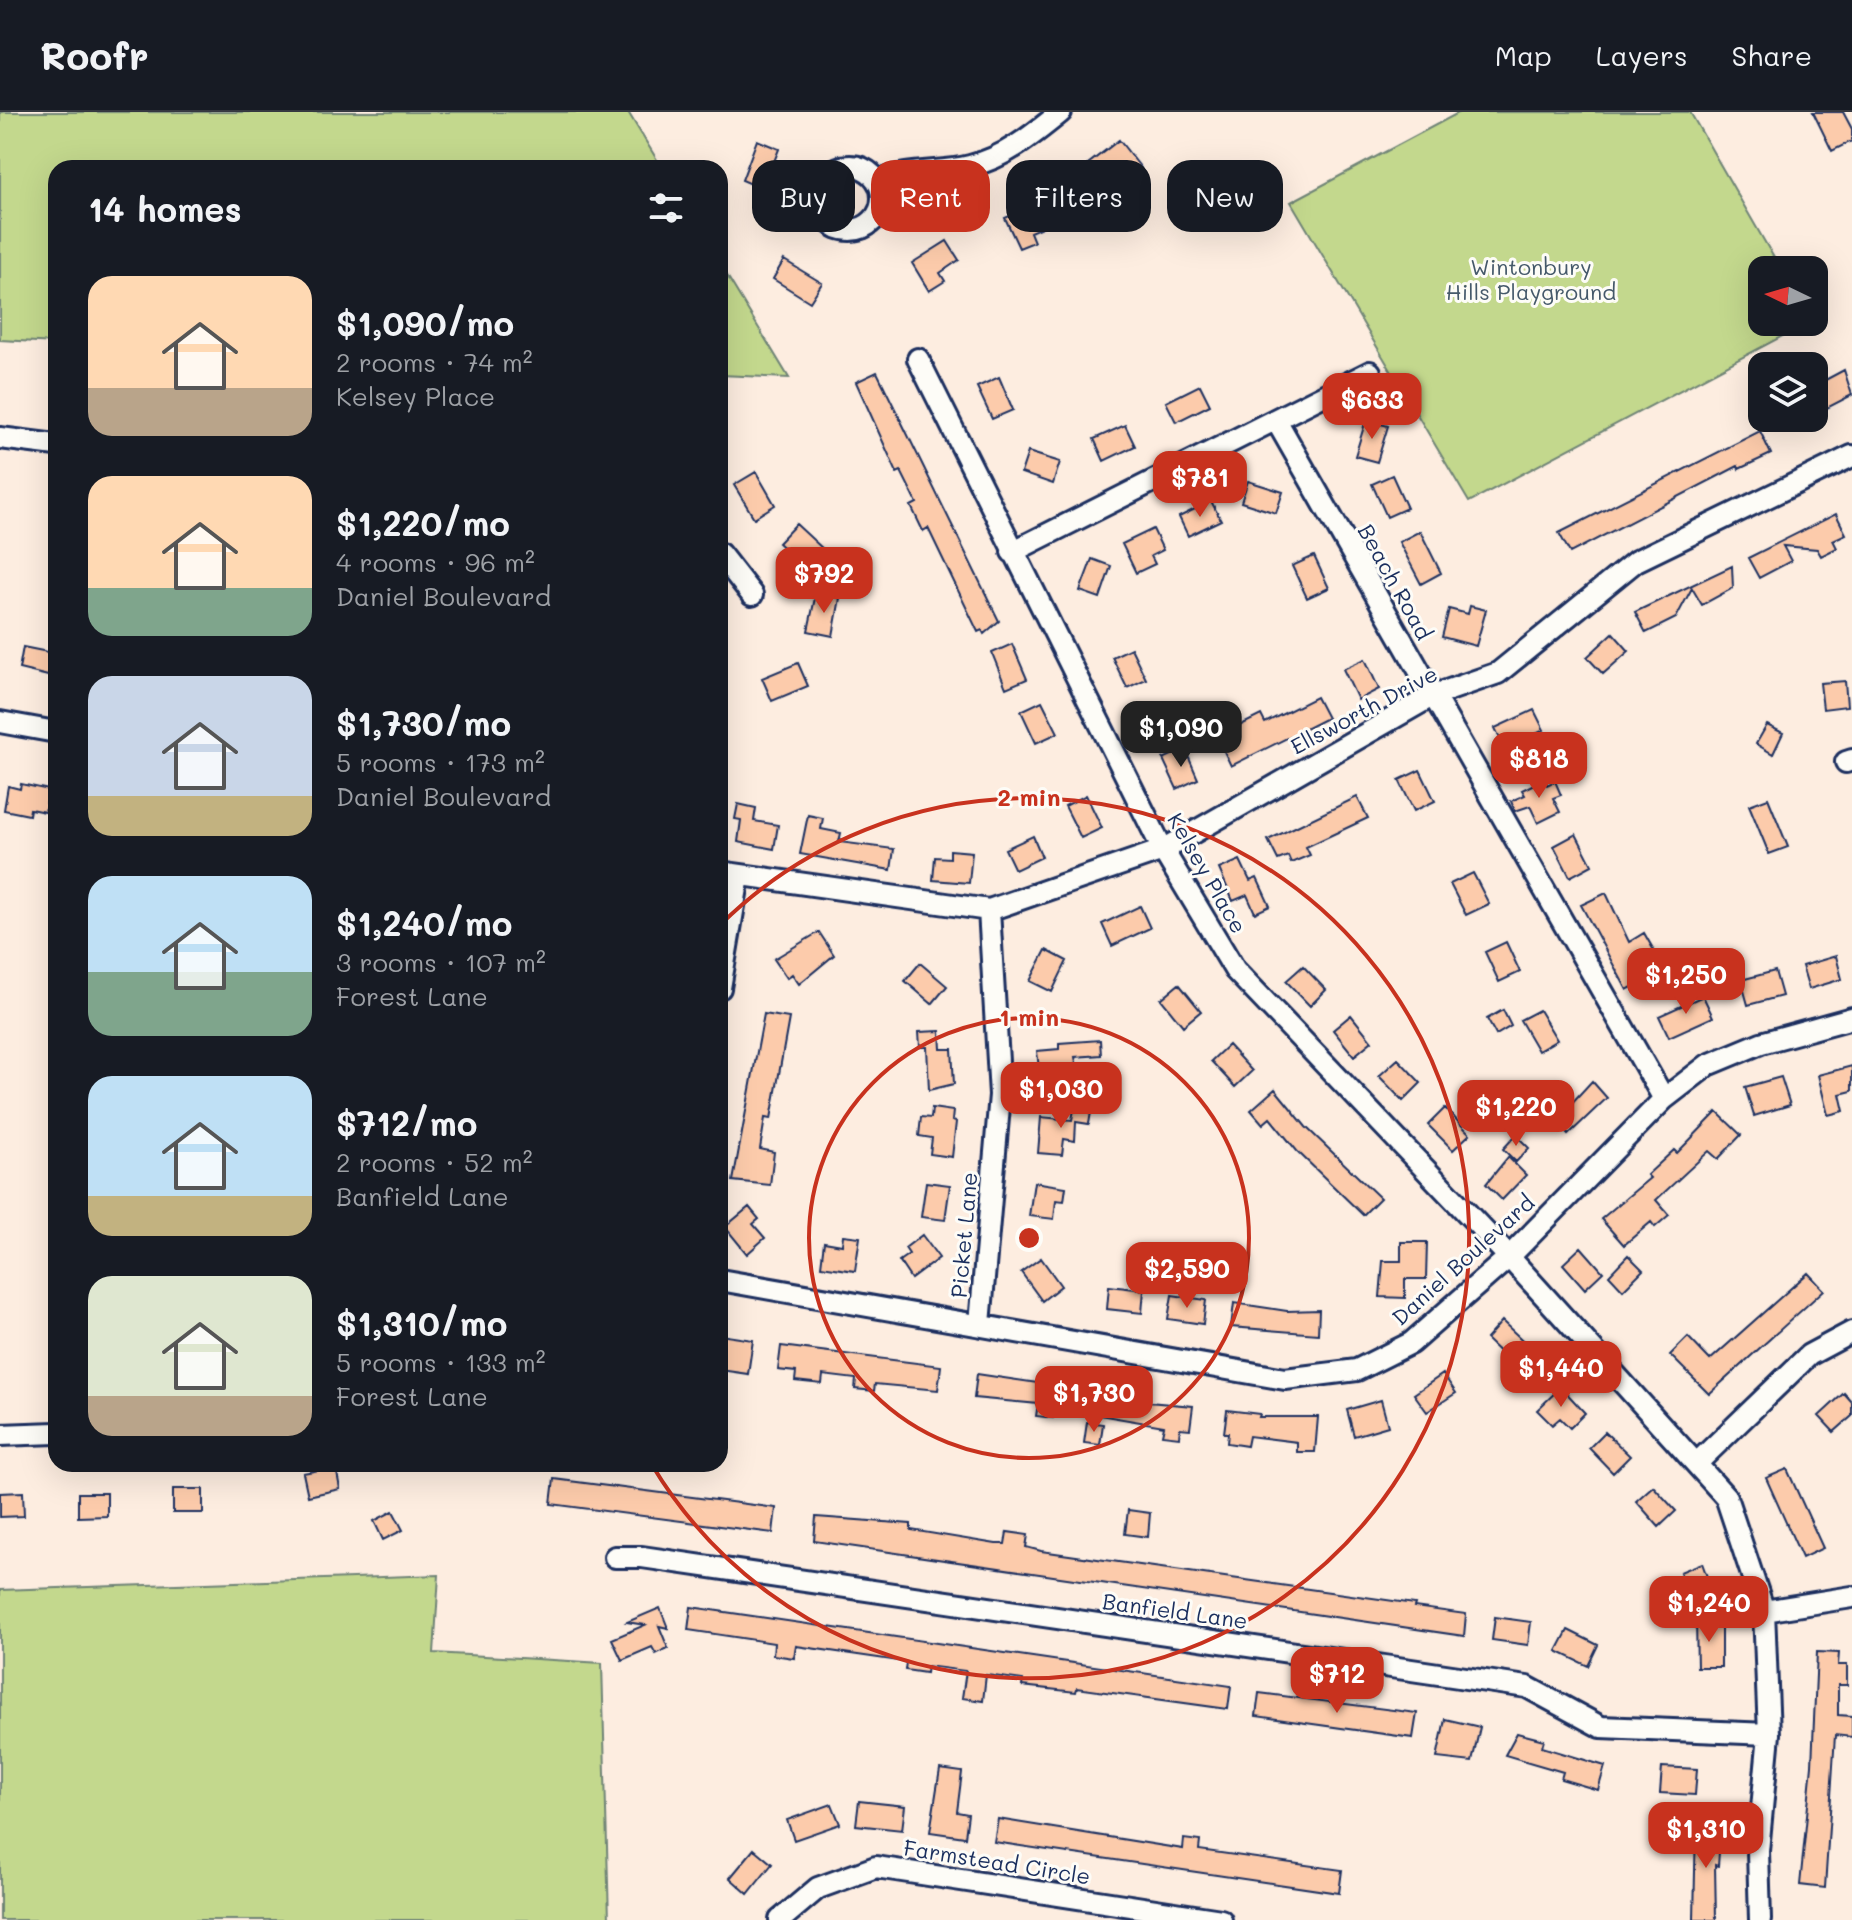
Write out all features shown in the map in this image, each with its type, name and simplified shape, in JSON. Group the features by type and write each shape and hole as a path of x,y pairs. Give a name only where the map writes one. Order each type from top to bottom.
{"street":[{"path":"985,160 1021,145 1061,112"},
{"name":"Kelsey Place","path":"918,359 1163,850 1235,970 1509,1257 1726,1497 1764,1611 1769,1734 1758,1851 1760,1920"},
{"path":"1012,552 1370,372"},
{"name":"Beach Road","path":"1276,420 1664,1099"},
{"path":"0,438 48,444"},
{"name":"Ellsworth Drive","path":"730,874 989,910 1163,850 1432,696 1498,673 1636,561 1852,456"},
{"path":"728,564 752,595"},
{"path":"0,722 48,731"},
{"path":"728,897 730,874"},
{"name":"Picket Lane","path":"980,1324 1000,1095 989,910"},
{"name":"Daniel Boulevard","path":"728,1281 1285,1379 1357,1370 1411,1343 1509,1257 1664,1099 1708,1065 1761,1043 1852,1018"},
{"path":"1697,1463 1809,1355 1852,1332"},
{"path":"0,1435 48,1433"},
{"name":"Banfield Lane","path":"615,1557 658,1559 1527,1687 1601,1727 1769,1734"},
{"path":"1764,1611 1852,1597"},
{"name":"Farmstead Circle","path":"780,1920 818,1888 876,1867 1221,1920"}],"green space":[{"path":"0,112 628,112 657,160 48,160 48,343 0,340"},
{"name":"Wintonbury Hills Playground","path":"1460,112 1690,112 1773,256 1748,256 1748,336 1783,336 1469,502 1291,202"},
{"path":"728,277 789,378 728,375"},
{"path":"439,1575 434,1653 602,1663 609,1920 0,1920 0,1590"}],"building":[{"path":"1813,112 1843,112 1852,129 1852,141 1832,151"},
{"path":"757,140 779,149 775,160 752,160 752,184 742,180"},
{"path":"1119,140 1135,160 1093,160"},
{"path":"1012,232 1030,232 1034,242 1019,248"},
{"path":"947,241 959,260 940,273 945,281 929,291 912,263"},
{"path":"784,260 822,283 810,302 773,279"},
{"path":"1844,370 1852,395 1828,407 1828,379"},
{"path":"877,372 999,621 984,634 982,630 978,632 928,528 923,531 911,506 917,503 901,471 897,473 856,382"},
{"path":"999,377 1013,410 992,419 977,387"},
{"path":"1200,385 1210,405 1176,422 1166,402"},
{"path":"1366,420 1388,426 1377,462 1355,456"},
{"path":"1125,425 1135,446 1104,461 1094,439"},
{"path":"1758,432 1771,454 1739,469 1738,466 1570,553 1559,533"},
{"path":"1028,452 1060,462 1053,484 1021,473"},
{"path":"756,472 775,505 754,518 734,485"},
{"path":"1392,475 1407,508 1387,517 1372,484"},
{"path":"1248,481 1283,492 1276,513 1241,502"},
{"path":"1211,501 1221,520 1188,536 1179,517"},
{"path":"1836,514 1846,534 1833,540 1837,548 1821,556 1817,549 1783,546 1791,561 1759,578 1748,558"},
{"path":"796,524 823,549 806,568 778,543"},
{"path":"1153,529 1163,550 1151,556 1155,564 1136,573 1122,544"},
{"path":"1420,531 1441,573 1421,584 1399,542"},
{"path":"1314,556 1329,588 1307,598 1292,566"},
{"path":"1092,559 1111,566 1100,598 1080,591"},
{"path":"1732,566 1733,588 1702,605 1692,588 1676,618 1646,633 1635,612"},
{"path":"816,593 840,598 833,636 808,631"},
{"path":"1470,606 1486,610 1476,646 1442,637 1449,609 1468,614"},
{"path":"1613,633 1629,651 1603,674 1587,657"},
{"path":"1012,644 1027,679 1006,688 992,653"},
{"path":"23,647 48,652 48,676 19,669"},
{"path":"1131,648 1146,679 1127,688 1112,657"},
{"path":"1365,659 1379,689 1358,700 1343,669"},
{"path":"798,663 808,686 772,701 762,678"},
{"path":"1845,681 1847,706 1823,709 1820,683"},
{"path":"1316,697 1327,718 1231,766 1221,745 1237,737 1233,729 1261,715 1265,723"},
{"path":"1042,701 1058,733 1036,743 1021,711"},
{"path":"1534,710 1544,730 1505,749 1495,728"},
{"path":"1767,725 1783,733 1773,754 1756,744"},
{"path":"1185,749 1198,779 1177,789 1163,759"},
{"path":"1420,770 1435,801 1414,811 1399,780"},
{"path":"1544,779 1547,785 1555,781 1561,795 1553,798 1560,812 1538,823 1530,806 1515,811 1511,801 1525,795 1522,790"},
{"path":"21,784 48,790 45,812 30,809 29,815 4,810 8,786 20,789"},
{"path":"1086,795 1102,828 1081,838 1065,806"},
{"path":"1357,797 1368,818 1306,847 1310,855 1291,863 1288,856 1278,860 1268,840"},
{"path":"1768,798 1788,847 1769,854 1749,805"},
{"path":"738,804 756,808 754,821 778,825 774,849 738,842 741,820 735,819"},
{"path":"808,815 823,818 821,829 841,833 839,842 894,849 891,870 800,854"},
{"path":"1576,834 1592,865 1570,877 1554,846"},
{"path":"1033,836 1042,857 1015,870 1005,849"},
{"path":"950,850 972,852 969,883 933,880 935,857 950,858"},
{"path":"1240,860 1250,881 1257,878 1270,906 1255,913 1247,895 1233,901 1219,869"},
{"path":"1473,873 1489,904 1466,915 1450,884"},
{"path":"1606,893 1629,942 1644,933 1656,954 1641,963 1649,978 1627,990 1581,905"},
{"path":"1140,906 1150,928 1112,946 1102,924"},
{"path":"819,932 834,955 799,984 792,974 787,978 774,959"},
{"path":"1506,942 1520,972 1499,982 1485,952"},
{"path":"1046,950 1067,961 1052,992 1030,981"},
{"path":"1836,956 1842,979 1809,989 1802,966"},
{"path":"920,963 947,986 932,1004 905,981"},
{"path":"1303,966 1326,990 1310,1006 1286,981"},
{"path":"1775,971 1782,996 1748,1005 1741,980"},
{"path":"1179,984 1201,1011 1183,1026 1161,999"},
{"path":"1703,996 1713,1017 1669,1037 1659,1016"},
{"path":"1503,1010 1511,1026 1496,1035 1487,1019"},
{"path":"1539,1010 1557,1040 1538,1051 1520,1020"},
{"path":"764,1014 789,1018 771,1119 765,1118 760,1149 774,1152 770,1185 733,1181"},
{"path":"1351,1015 1372,1041 1354,1056 1333,1030"},
{"path":"940,1031 941,1049 952,1049 954,1084 929,1090 927,1047 920,1047 919,1032"},
{"path":"1100,1040 1101,1055 1075,1057 1077,1067 1062,1068 1064,1084 1041,1087 1037,1051 1059,1049 1059,1043"},
{"path":"1228,1045 1252,1071 1235,1087 1211,1061"},
{"path":"1398,1059 1421,1083 1403,1101 1379,1076"},
{"path":"1852,1066 1852,1091 1840,1094 1844,1111 1828,1115 1818,1075"},
{"path":"1781,1077 1790,1105 1754,1116 1745,1087"},
{"path":"1592,1081 1607,1098 1568,1135 1555,1121"},
{"path":"1275,1089 1306,1127 1380,1198 1363,1215 1297,1151 1270,1118 1263,1124 1251,1110"},
{"path":"1075,1104 1092,1106 1089,1124 1076,1122 1075,1141 1064,1139 1062,1155 1038,1153 1041,1117 1072,1120"},
{"path":"932,1108 953,1111 952,1121 956,1122 952,1157 930,1154 932,1138 919,1136 921,1117 931,1118"},
{"path":"1445,1108 1470,1134 1453,1150 1428,1125"},
{"path":"1717,1112 1741,1135 1718,1159 1709,1151 1656,1200 1669,1215 1655,1227 1651,1222 1624,1245 1601,1219 1650,1178 1647,1175 1674,1150 1677,1153"},
{"path":"1516,1135 1529,1148 1516,1162 1503,1149"},
{"path":"1508,1157 1526,1175 1502,1200 1486,1184"},
{"path":"926,1182 950,1185 945,1220 921,1217"},
{"path":"1034,1182 1066,1187 1064,1201 1056,1200 1054,1219 1029,1216"},
{"path":"749,1207 759,1219 753,1224 765,1238 747,1254 728,1231 728,1224"},
{"path":"843,1235 860,1237 855,1271 821,1266 824,1242 842,1245"},
{"path":"922,1235 939,1258 911,1279 899,1261 909,1254 905,1248"},
{"path":"1401,1242 1427,1242 1426,1279 1405,1279 1405,1298 1380,1297 1383,1261 1401,1261"},
{"path":"1581,1247 1603,1272 1585,1289 1563,1264"},
{"path":"1628,1255 1643,1270 1623,1290 1609,1275"},
{"path":"1041,1258 1061,1286 1042,1301 1021,1272"},
{"path":"1808,1273 1824,1290 1709,1394 1670,1355 1688,1337 1710,1360"},
{"path":"1109,1286 1144,1290 1142,1313 1107,1309"},
{"path":"1172,1295 1206,1300 1203,1324 1168,1319"},
{"path":"1234,1303 1287,1311 1319,1310 1318,1334 1231,1327"},
{"path":"1502,1321 1532,1349 1515,1367 1486,1339"},
{"path":"728,1336 753,1340 748,1374 728,1371"},
{"path":"781,1346 941,1366 938,1390 875,1384 874,1391 855,1389 856,1379 823,1375 822,1384 795,1381 796,1372 778,1370"},
{"path":"977,1374 1058,1386 1057,1391 1073,1393 1071,1412 1055,1409 1053,1418 1036,1416 1038,1404 974,1398"},
{"path":"1443,1374 1456,1393 1427,1412 1414,1394"},
{"path":"1561,1387 1585,1413 1570,1428 1560,1418 1552,1425 1537,1410"},
{"path":"1102,1390 1134,1395 1137,1401 1193,1406 1190,1429 1180,1428 1179,1437 1162,1435 1164,1426 1099,1415"},
{"path":"1844,1393 1852,1402 1852,1416 1834,1432 1819,1416"},
{"path":"1381,1400 1388,1426 1354,1436 1347,1410"},
{"path":"1227,1410 1260,1414 1259,1417 1318,1417 1315,1452 1297,1452 1297,1442 1249,1436 1247,1446 1227,1443 1228,1433 1224,1433"},
{"path":"1087,1422 1103,1424 1100,1445 1084,1443"},
{"path":"1605,1432 1630,1456 1613,1473 1589,1448"},
{"path":"1787,1469 1823,1548 1802,1558 1766,1478"},
{"path":"337,1472 340,1489 308,1496 303,1473"},
{"path":"554,1479 776,1508 773,1533 551,1504"},
{"path":"1653,1486 1676,1511 1659,1527 1636,1501"},
{"path":"173,1489 203,1489 203,1513 173,1513"},
{"path":"23,1492 24,1516 0,1517 0,1493"},
{"path":"78,1493 107,1493 107,1516 78,1517"},
{"path":"1128,1510 1150,1513 1148,1537 1125,1534"},
{"path":"393,1511 403,1530 383,1540 374,1521"},
{"path":"816,1517 911,1524 911,1530 996,1544 1005,1544 1007,1532 1028,1535 1026,1547 1041,1551 1415,1604 1414,1607 1466,1614 1464,1636 814,1541"},
{"path":"1702,1563 1714,1596 1692,1605 1680,1572"},
{"path":"691,1607 1231,1686 1228,1709 1077,1688 1076,1692 1022,1686 1023,1680 986,1675 983,1701 962,1698 966,1671 927,1666 926,1673 905,1670 906,1662 796,1646 794,1658 773,1655 774,1643 688,1630"},
{"path":"660,1608 668,1628 659,1626 668,1648 656,1654 652,1647 622,1660 612,1639 645,1625 627,1622"},
{"path":"1495,1617 1531,1622 1528,1645 1492,1640"},
{"path":"1696,1621 1721,1621 1721,1667 1697,1667"},
{"path":"1568,1630 1598,1645 1588,1666 1557,1651"},
{"path":"1817,1652 1839,1653 1838,1665 1847,1665 1847,1685 1838,1685 1838,1715 1852,1716 1852,1737 1835,1735 1825,1888 1800,1885 1812,1765"},
{"path":"1259,1693 1417,1713 1413,1738 1256,1716"},
{"path":"1445,1719 1480,1727 1472,1762 1437,1758"},
{"path":"1517,1733 1544,1740 1542,1747 1605,1766 1598,1790 1561,1779 1563,1772 1505,1755"},
{"path":"1662,1767 1697,1769 1695,1795 1660,1793"},
{"path":"940,1769 962,1772 957,1812 968,1814 965,1837 930,1832"},
{"path":"859,1801 905,1806 902,1830 856,1825"},
{"path":"832,1804 840,1824 794,1840 787,1820"},
{"path":"998,1819 1183,1849 1184,1839 1200,1841 1199,1850 1342,1870 1339,1893 994,1842"},
{"path":"1696,1823 1721,1824 1718,1866 1715,1865 1716,1920 1694,1920"},
{"path":"754,1849 772,1864 748,1894 730,1878"}]}
